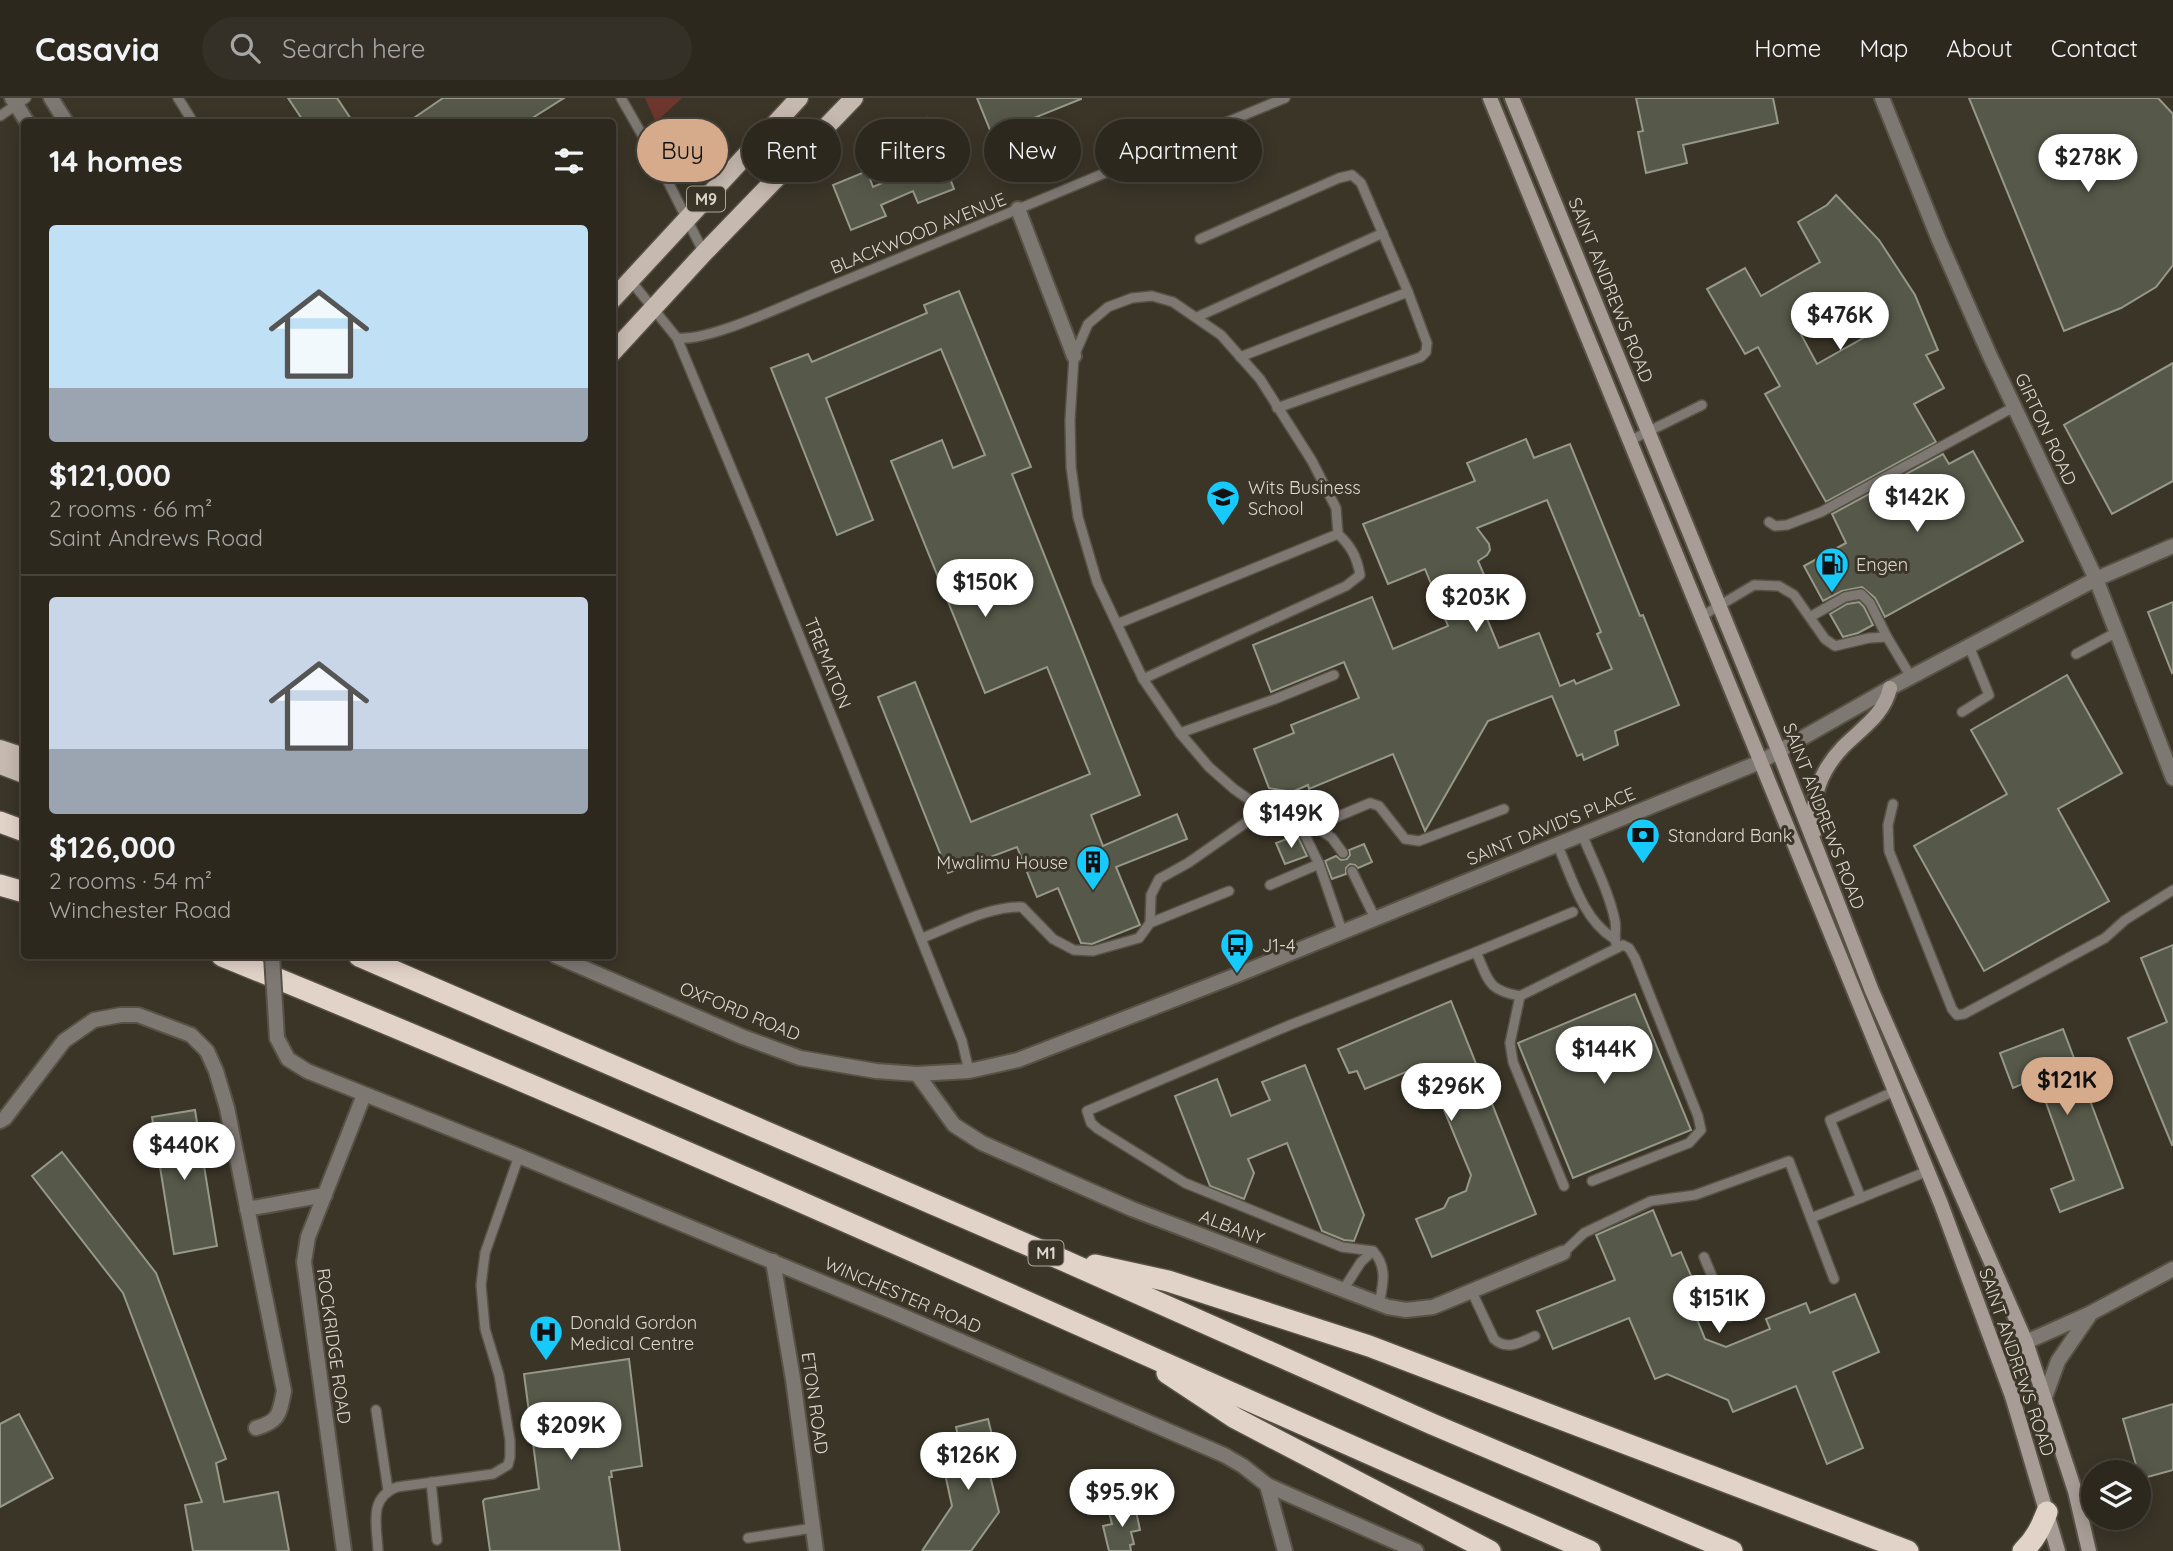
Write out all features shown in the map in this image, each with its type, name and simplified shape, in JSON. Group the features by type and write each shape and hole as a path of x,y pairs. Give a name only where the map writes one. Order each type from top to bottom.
{"highway":[{"path":"0,822 21,830"},
{"path":"0,885 21,891"},
{"path":"229,959 609,1119 1590,1551"},
{"name":"M1","path":"366,959 1065,1261 1432,1424 1732,1551"},
{"path":"1065,1261 1168,1281 1369,1346 1908,1551"},
{"path":"1137,1351 1190,1390 1236,1418 1490,1551"},
{"path":"2022,1551 2030,1545 2041,1529 2047,1512"}],"main road":[{"name":"M9","path":"616,296 799,98"},
{"name":"M9","path":"616,349 704,253 855,98"},
{"name":"SAINT ANDREWS ROAD","path":"1490,98 1632,440 1760,762 1928,1171 2012,1396 2058,1551"},
{"name":"SAINT ANDREWS ROAD","path":"1512,98 1779,752 1872,991 2026,1342 2076,1491 2089,1551"},
{"path":"1817,851 1814,823 1816,789 1828,765 1885,704 1890,688"},
{"path":"0,749 21,756"},
{"path":"0,765 21,773"}],"street":[{"path":"51,98 64,119"},
{"name":"GIRTON ROAD","path":"1882,98 1939,240 2014,407 2096,579 2173,778"},
{"path":"18,100 26,119"},
{"path":"1018,209 1074,356"},
{"name":"SAINT DAVID'S PLACE","path":"917,1074 970,1071 1018,1060 1060,1046 1760,762 1890,688 2096,579 2173,547"},
{"path":"272,959 276,1038 283,1052 294,1064 364,1095"},
{"name":"OXFORD ROAD","path":"563,959 731,1032 800,1058 876,1072 917,1074"},
{"path":"0,1121 64,1041 94,1020 138,1015 191,1035 207,1051 227,1108 284,1391 279,1414 271,1423 256,1428"},
{"name":"ALBANY","path":"917,1074 954,1125 982,1143 1132,1209 1379,1304 1419,1310 1472,1292 1563,1253"},
{"name":"WINCHESTER ROAD","path":"364,1095 773,1261 1224,1455 1267,1485 1416,1551"},
{"name":"ROCKRIDGE ROAD","path":"344,1551 304,1262 308,1237 364,1095"},
{"path":"247,1209 325,1195"},
{"name":"ETON ROAD","path":"773,1261 793,1379 816,1551"},
{"path":"2012,1396 2018,1360 2026,1342 2089,1314 2173,1269"},
{"path":"2045,1397 2058,1361 2089,1314"},
{"path":"1267,1485 1284,1551"}],"lane":[{"path":"178,98 192,119"},
{"path":"621,98 660,166 704,253"},
{"name":"BLACKWOOD AVENUE","path":"677,338 689,340 729,327 1285,98"},
{"path":"0,116 18,100"},
{"path":"1200,239 1339,178 1352,175 1361,183 1408,292 1427,343 1426,352 1421,357 1278,408"},
{"path":"1198,317 1383,233"},
{"name":"TREMATON","path":"631,281 677,338 922,938 962,1041 970,1071"},
{"path":"1240,357 1408,292"},
{"path":"1143,679 1346,586 1360,575 1357,558 1338,534 1336,508 1311,461 1259,379 1221,335 1198,317 1173,302 1152,296 1132,298 1108,307 1088,324 1074,356 1070,455 1078,517 1097,582 1143,679 1180,733 1209,767 1264,810 1295,815 1315,826 1332,838 1343,853"},
{"path":"1632,440 1702,405"},
{"path":"1769,522 1775,526 1787,525 1821,512 2014,407"},
{"path":"1117,624 1338,534"},
{"path":"1702,616 1754,585 1779,586 1794,595 1825,639 1835,646 1887,637"},
{"path":"1810,617 1845,597 1861,594 1870,603 1911,677"},
{"path":"2076,654 2117,632"},
{"path":"1962,712 1989,695 1969,646"},
{"path":"1180,733 1334,675"},
{"path":"1315,826 1370,803 1378,806 1405,839 1419,841 1504,809"},
{"path":"1894,804 1888,825 1889,851 1952,1009 1957,1015 1964,1014 2105,938 2125,920 2173,890"},
{"path":"1150,923 1151,895 1159,878 1188,863 1264,810"},
{"path":"1295,815 1319,864 1342,931"},
{"path":"1582,834 1614,915 1615,943"},
{"path":"1557,844 1588,914 1615,943 1629,948 1635,957 1698,1116 1701,1130 1689,1143 1592,1181"},
{"path":"1270,885 1319,864"},
{"path":"1352,871 1375,918"},
{"path":"922,938 1010,906 1022,907 1053,939 1074,950 1093,951 1139,938 1150,923 1228,891"},
{"path":"1379,1304 1384,1274 1380,1259 1373,1251 1342,1247 1185,1183 1098,1129 1091,1123 1087,1111 1290,1025 1573,912"},
{"path":"1476,952 1488,980 1496,990 1520,996 1615,943"},
{"path":"1520,996 1510,1043 1513,1062 1564,1186"},
{"path":"1861,1198 1830,1120 1895,1090"},
{"path":"378,1551 376,1511 379,1499 388,1490 397,1486 493,1474 508,1465 510,1440 499,1375 485,1329 481,1285 485,1253 519,1156"},
{"path":"1563,1253 1584,1233 1651,1202 1695,1195 1789,1161 1834,1279"},
{"path":"1811,1218 1928,1171"},
{"path":"1343,1290 1361,1262 1373,1251"},
{"path":"1704,1257 1728,1317"},
{"path":"1472,1292 1494,1339 1500,1345 1508,1346 1535,1336"},
{"path":"376,1410 388,1490"},
{"path":"431,1482 437,1540"},
{"path":"748,1538 813,1528"}],"shaded area":[{"path":"645,98 682,98 659,119 655,119"}],"building":[{"path":"288,98 337,98 351,119 302,119"},
{"path":"443,98 564,98 531,119 412,119"},
{"path":"977,98 1081,98 1032,119 986,119"},
{"path":"1636,98 1773,98 1778,123 1683,145 1687,163 1646,173 1638,132 1643,131"},
{"path":"1969,98 2158,98 2173,114 2173,265 2156,287 2121,308 2064,331"},
{"path":"855,176 855,182 871,182 873,187 885,182 951,182 954,189 918,203 913,191 881,205 886,216 851,230 833,185"},
{"path":"1836,195 1879,240 1915,295 1938,350 1926,355 1944,388 1914,404 1936,442 1826,502 1765,394 1780,386 1758,347 1745,354 1707,289 1745,268 1761,296 1820,262 1798,222 1827,205","holes":["1843,301 1863,338 1817,364 1797,327"]},
{"path":"959,291 1031,467 1012,474 1140,795 1091,815 1103,846 1177,814 1187,839 1116,867 1140,925 1092,944 1081,943 1058,888 1037,897 1017,847 948,873 878,697 915,682 971,822 1090,774 1047,667 985,693 891,461 942,440 953,468 985,455 941,349 826,398 873,520 837,535 771,368 808,354 812,362 927,313 924,305"},
{"path":"2173,363 2173,481 2112,514 2064,425"},
{"path":"1526,439 1534,458 1570,444 1679,705 1615,731 1618,745 1584,760 1582,754 1577,756 1552,696 1488,721 1425,831 1393,754 1309,789 1308,785 1292,792 1269,788 1254,749 1294,733 1291,725 1359,698 1344,662 1271,692 1253,645 1372,597 1393,649 1448,626 1425,569 1388,584 1363,524 1475,481 1467,463","holes":["1547,500 1601,632 1597,634 1612,669 1576,684 1574,680 1560,686 1539,633 1499,648 1476,592 1475,581 1485,577 1478,561 1490,550 1489,544 1477,528"]},
{"path":"1973,451 2023,541 1885,617 1875,598 1862,587 1842,591 1823,601 1804,566 1846,543 1832,514 1943,454 1949,464"},
{"path":"1859,602 1873,625 1843,637 1830,614 1847,604"},
{"path":"2173,602 2173,672 2172,673 2148,612"},
{"path":"2067,675 2122,773 2058,809 2109,901 1984,971 1914,846 2007,794 1971,730"},
{"path":"1297,835 1307,856 1285,864 1276,843"},
{"path":"1364,844 1372,862 1358,868 1350,864 1346,868 1346,874 1332,879 1325,861 1336,856 1341,860 1347,859 1349,850"},
{"path":"2173,945 2172,1145 2128,1038 2167,1022 2141,958"},
{"path":"1635,994 1691,1130 1573,1178 1518,1043"},
{"path":"1451,1001 1536,1214 1432,1257 1416,1219 1444,1208 1449,1198 1466,1191 1471,1175 1425,1064 1365,1089 1357,1071 1349,1073 1338,1049"},
{"path":"2063,1029 2123,1188 2060,1212 2051,1189 2074,1180 2037,1078 2013,1088 2000,1053"},
{"path":"1305,1065 1364,1215 1354,1241 1322,1231 1287,1143 1248,1159 1254,1173 1244,1199 1210,1186 1175,1096 1217,1079 1231,1116 1270,1100 1262,1082"},
{"path":"195,1110 217,1246 174,1254 152,1117"},
{"path":"62,1152 156,1273 226,1459 216,1463 224,1502 278,1492 289,1551 193,1551 185,1505 202,1502 123,1293 32,1176"},
{"path":"1653,1210 1672,1256 1681,1252 1697,1290 1687,1295 1705,1339 1726,1347 1770,1329 1766,1319 1806,1303 1810,1313 1855,1294 1879,1352 1833,1372 1863,1448 1827,1464 1796,1386 1733,1412 1728,1400 1667,1374 1655,1379 1629,1318 1553,1349 1537,1311 1615,1280 1596,1235"},
{"path":"629,1359 642,1466 611,1471 612,1477 609,1477 620,1551 490,1551 483,1501 539,1489 524,1374"},
{"path":"2173,1404 2173,1470 2151,1476 2151,1460 2135,1460 2123,1419"},
{"path":"19,1414 53,1478 0,1507 0,1424"},
{"path":"988,1419 993,1439 989,1440 993,1458 986,1459 999,1512 971,1551 922,1551 952,1506 944,1469 954,1467 950,1452 961,1449 956,1427"},
{"path":"1135,1506 1140,1530 1131,1532 1134,1544 1130,1545 1131,1551 1109,1551 1103,1526 1112,1524 1109,1512"}],"place":[{"name":"Wits Business School","path":"1223,527"},
{"name":"Engen","path":"1832,594"},
{"name":"Standard Bank","path":"1643,865"},
{"name":"Mwalimu House","path":"1093,892"},
{"name":"J1-4","path":"1237,975"},
{"name":"Donald Gordon Medical Centre","path":"546,1362"}]}
